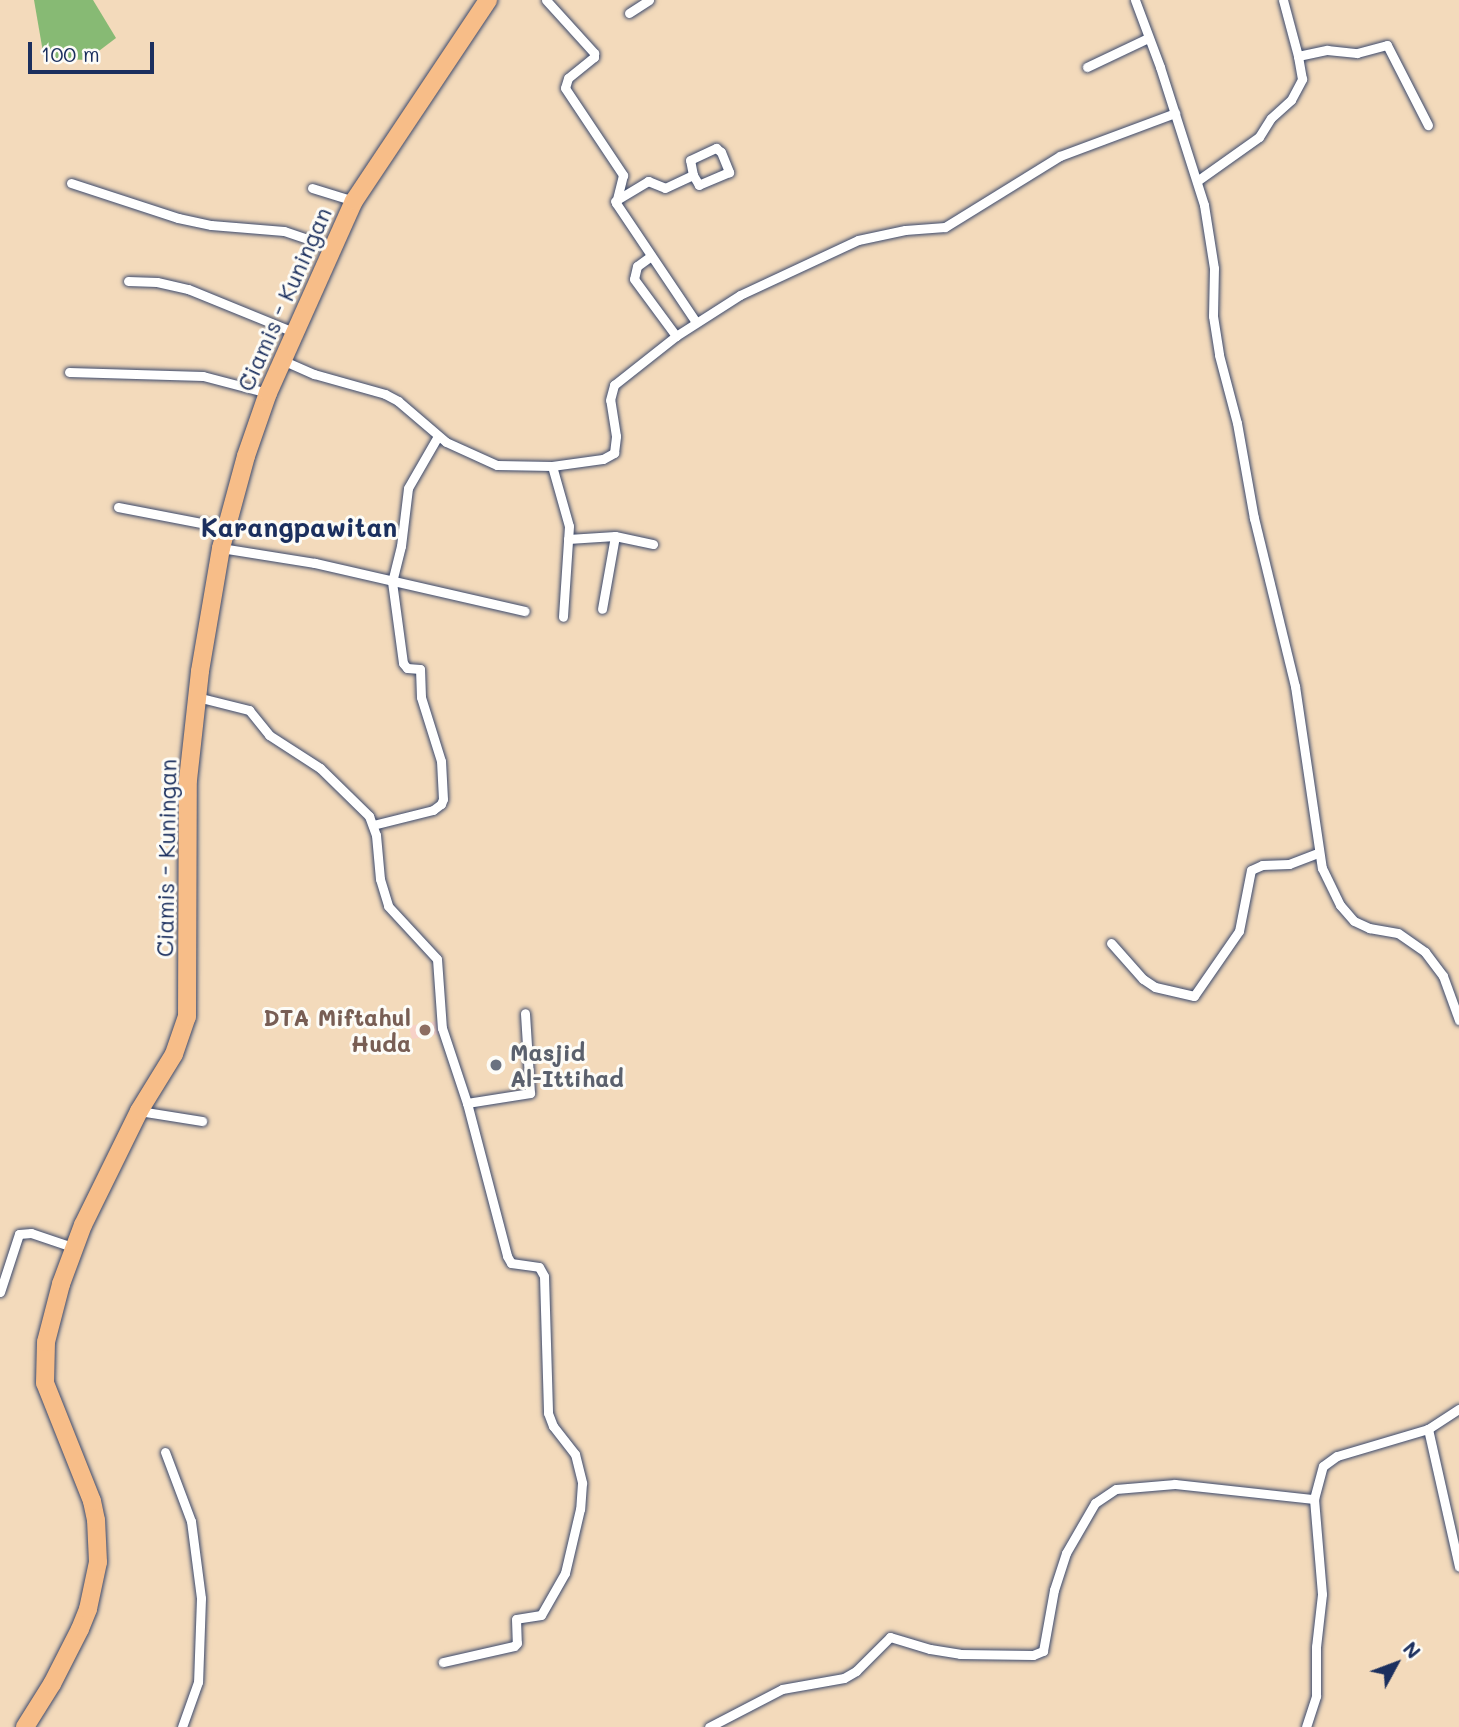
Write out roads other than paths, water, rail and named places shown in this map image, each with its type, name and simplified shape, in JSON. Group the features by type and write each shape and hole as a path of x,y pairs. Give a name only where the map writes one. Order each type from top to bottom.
{"highway":[{"name":"Ciamis - Kuningan","path":"25,1727 80,1629 88,1609 98,1562 96,1520 92,1501 52,1406 44,1369 49,1329 83,1225 139,1111 174,1054 189,1008 188,780 197,697 221,548 246,456 268,393 354,201 488,0"}],"street":[{"path":"546,0 594,53 594,57 568,78 565,88 623,175 615,201"},
{"path":"629,12 649,0"},
{"path":"1135,0 1197,181 1214,268 1213,316 1219,355 1237,423 1254,518 1295,686 1317,853 1329,884 1348,915 1369,928 1406,936 1426,952 1443,976 1459,1020"},
{"path":"1197,181 1259,136 1270,118 1291,100 1302,79 1283,0"},
{"path":"1087,67 1148,38"},
{"path":"1297,56 1327,50 1357,53 1387,45 1427,125"},
{"path":"282,360 314,373 385,394 398,401 438,436 464,452 497,465 552,466 603,458 614,453 616,436 610,400 614,385 695,322 752,289 847,244 905,230 945,227 1060,156 1175,113"},
{"path":"716,148 721,152 729,171 727,175 702,185 693,175 690,163 692,158 716,148"},
{"path":"615,201 648,181 665,188 693,175"},
{"path":"71,183 178,218 211,225 284,231 334,248"},
{"path":"312,188 354,201"},
{"path":"615,201 695,322"},
{"path":"651,256 637,267 634,278 676,336"},
{"path":"128,281 156,282 188,289 296,333"},
{"path":"69,372 183,374 218,379 268,393"},
{"path":"373,825 433,810 443,799 441,761 421,697 420,669 407,668 402,663 393,582 401,546 408,488 438,436"},
{"path":"552,466 569,526 563,617"},
{"path":"118,507 174,520 227,528"},
{"path":"568,539 615,536 653,544"},
{"path":"602,609 615,536"},
{"path":"221,548 315,563 525,611"},
{"path":"197,697 249,710 269,735 341,786 373,825 378,845 382,891 388,906 437,959 442,1028 467,1103 507,1256 511,1263 539,1267 544,1276 548,1413 553,1426 575,1454 581,1472 582,1499 562,1579 539,1616 516,1619 516,1645 443,1661"},
{"path":"1111,943 1143,979 1155,988 1194,996 1239,931 1251,870 1262,865 1289,864 1317,853"},
{"path":"467,1103 530,1093 525,1013"},
{"path":"139,1111 202,1121"},
{"path":"0,1292 19,1234 31,1233 75,1248"},
{"path":"1306,1727 1315,1703 1316,1647 1322,1594 1314,1499 1320,1473 1331,1459 1428,1429 1459,1409"},
{"path":"1428,1429 1459,1567"},
{"path":"165,1452 191,1521 201,1598 198,1682 182,1727"},
{"path":"709,1727 782,1689 844,1678 856,1671 890,1637 930,1649 960,1654 1033,1655 1043,1651 1054,1590 1066,1553 1095,1503 1116,1489 1175,1484 1314,1499"}],"place":[{"name":"DTA Miftahul Huda","path":"425,1030"},
{"name":"Masjid Al-Ittihad","path":"496,1065"}],"district":[{"name":"Karangpawitan","path":"299,528"}]}
